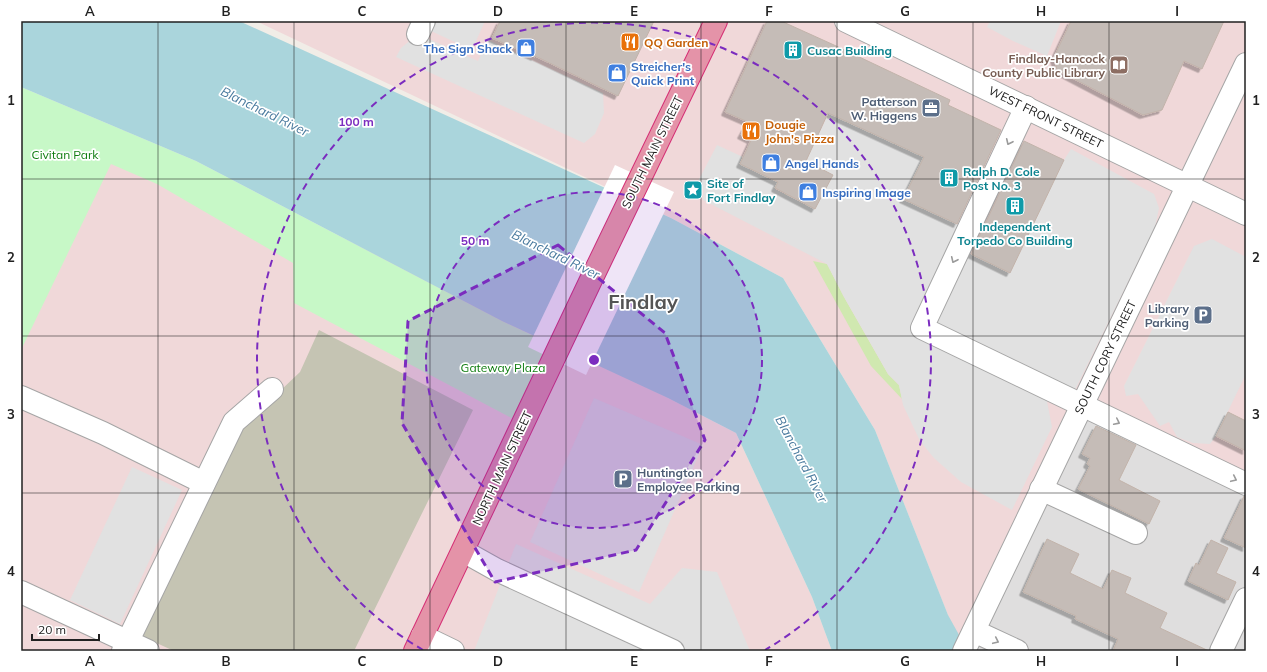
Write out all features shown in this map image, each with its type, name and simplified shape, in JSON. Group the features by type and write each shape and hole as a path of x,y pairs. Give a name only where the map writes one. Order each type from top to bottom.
{"highway":[{"name":"SOUTH MAIN STREET","path":"589,284 716,21"},
{"name":"NORTH MAIN STREET","path":"418,644 589,284"}],"street":[{"name":"WEST FRONT STREET","path":"846,21 1246,214"},
{"name":"SOUTH CORY STREET","path":"964,651 1246,64"},
{"path":"1026,107 922,328 1246,484"},
{"path":"126,646 234,422 272,389"},
{"path":"21,397 102,433 204,482"},
{"path":"1041,489 1136,533"},
{"path":"463,551 497,570 673,651"},
{"path":"21,592 126,646 148,651"},
{"path":"1221,651 1246,599"},
{"path":"974,631 1017,651"},
{"path":"418,644 453,651"}],"highlighted area":[{"path":"558,245 665,333 705,440 636,550 495,582 402,423 408,321"}],"shaded area":[{"path":"256,21 1246,21 1246,484 1082,405 962,651 875,430 783,278 671,218"},
{"path":"435,21 485,21 472,50 431,31"},
{"path":"990,21 1061,21 1047,56 1013,41 987,27"},
{"path":"418,34 478,61 488,40 603,93 604,113 595,134 584,143 396,57 401,48"},
{"path":"835,100 924,157 904,199 961,226 910,329 1046,396 1052,427 1012,510 961,482 934,458 920,441 903,405 899,385 888,374 827,264 703,200 704,190 696,185 717,145 743,157 740,164 778,182 775,189 815,209 832,175 806,161"},
{"path":"123,130 668,398 736,433 812,597 832,651 21,651 21,349"},
{"path":"1071,149 1154,194 1159,208 1155,227 1075,390 932,325 966,252 1010,273 1064,160"},
{"name":"Library Parking","path":"1212,239 1246,257 1246,374 1216,436 1210,444 1193,443 1177,437 1169,422 1160,426 1138,394 1126,396 1124,386 1194,246"},
{"path":"319,330 473,410 354,651 174,651 137,634 236,433 300,372"},
{"name":"Huntington Employee Parking","path":"594,398 703,445 639,592 530,542"},
{"path":"1082,405 1246,484 1246,651 964,651"},
{"path":"132,467 182,490 120,624 70,600"},
{"path":"516,544 650,604 682,568 717,572 750,651 474,651"}],"green space":[{"name":"Gateway Plaza","path":"21,87 196,161 502,321 553,345 523,424 294,303 293,263 157,184 111,164 21,350"},
{"path":"813,261 827,264 888,374 899,385 902,399 871,366"}],"water":[{"name":"Blanchard River","path":"21,21 239,21 671,218 783,278 875,430 948,615 968,651 832,651 812,597 736,433 668,398 502,321 196,161 21,87"}],"pier":[{"path":"615,165 674,192 586,375 528,347"}],"building":[{"path":"500,21 654,21 618,96 535,56 492,38"},
{"path":"767,21 781,21 834,45 950,100 948,105 1001,130 957,224 903,199 924,157 828,113 806,161 833,175 815,209 775,188 778,182 740,164 751,140 741,135 748,122 725,112"},
{"name":"Findlay-Hancock County Public Library","path":"1071,21 1224,21 1202,69 1184,61 1162,110 1143,115 1057,70 1054,57"},
{"name":"Independent Torpedo Co Building","path":"1024,141 1064,160 1010,273 971,254"},
{"path":"1228,412 1246,421 1246,451 1216,436"},
{"path":"1096,426 1136,445 1119,480 1160,501 1149,524 1078,489 1090,466 1087,464 1090,458 1082,454"},
{"path":"1244,496 1246,496 1246,548 1224,538"},
{"path":"1047,539 1079,554 1070,573 1103,589 1112,570 1131,578 1125,593 1167,613 1160,628 1209,651 1113,651 1118,639 1075,619 1076,616 1023,592"},
{"path":"1211,540 1228,548 1216,573 1236,582 1228,600 1188,581 1196,563 1199,565"}],"place":[{"name":"QQ Garden","path":"630,42"},
{"name":"The Sign Shack","path":"526,48"},
{"name":"Cusac Building","path":"793,50"},
{"name":"Findlay-Hancock County Public Library","path":"1119,65"},
{"name":"Streicher's Quick Print","path":"617,73"},
{"name":"Patterson W. Higgens","path":"931,108"},
{"name":"Dougie John's Pizza","path":"751,131"},
{"name":"Angel Hands","path":"771,163"},
{"name":"Ralph D. Cole Post No. 3","path":"949,178"},
{"name":"Site of Fort Findlay","path":"693,190"},
{"name":"Inspiring Image","path":"808,192"},
{"name":"Independent Torpedo Co Building","path":"1015,206"},
{"name":"Library Parking","path":"1203,315"},
{"name":"Huntington Employee Parking","path":"623,479"}],"district":[{"name":"Findlay","path":"643,301"}],"park label":[{"name":"Civitan Park","path":"65,154"}]}
